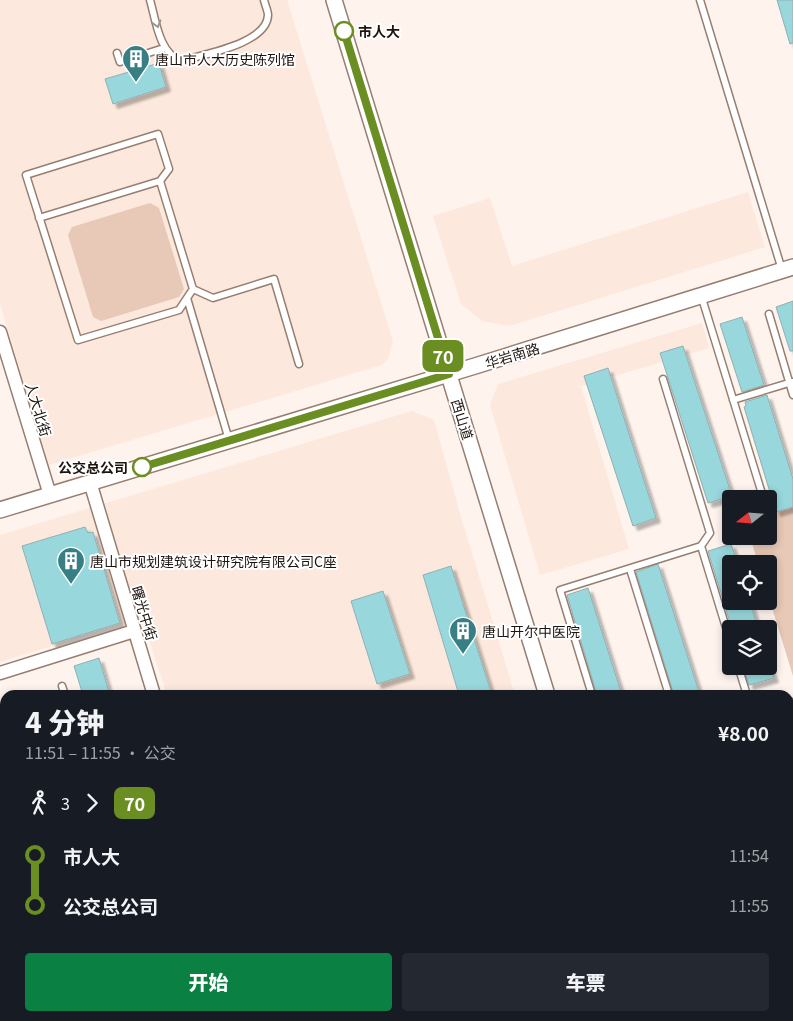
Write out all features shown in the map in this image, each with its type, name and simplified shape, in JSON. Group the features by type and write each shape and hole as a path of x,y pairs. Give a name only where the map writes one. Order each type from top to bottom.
{"street":[{"name":"西山道","path":"334,0 545,690"},
{"name":"华岩南路","path":"0,510 449,374 788,268"},
{"name":"人大北街","path":"0,332 50,495"},
{"name":"曙光中街","path":"90,482 152,690"},
{"path":"0,673 134,631"}],"lane":[{"path":"150,0 164,48 171,58 181,61 248,40 259,34 266,24 268,14 264,0"},
{"path":"700,0 788,268"},
{"path":"117,53 120,62 164,48"},
{"path":"39,218 160,181 169,169 158,134 26,175 39,218 78,340 179,310 193,289"},
{"path":"160,181 193,289 213,298 274,279 300,364"},
{"path":"701,295 761,490"},
{"path":"187,298 230,441"},
{"path":"769,314 791,382 793,395"},
{"path":"590,690 560,590 702,546 710,533 663,379"},
{"path":"733,400 791,382"},
{"path":"702,546 724,620"},
{"path":"630,569 667,690"},
{"path":"741,675 745,690"},
{"path":"62,686 63,690"}],"shaded area":[{"path":"0,0 287,0 393,341 388,359 382,365 49,465 0,304"},
{"path":"748,192 765,247 510,326 482,321 461,304 433,216 490,198 512,266"},
{"path":"150,203 159,208 184,289 179,297 101,321 93,317 68,235 72,227"},
{"path":"702,323 709,348 581,386 629,549 540,575 490,405 498,384"},
{"path":"412,411 434,420 513,690 165,690 142,618 0,662 0,535"},
{"path":"793,507 793,676 773,610 777,610 777,555 755,555 753,545 778,545 778,511"}],"building":[{"path":"777,0 793,0 793,43 790,44"},
{"name":"唐山市人大历史陈列馆","path":"159,63 166,87 113,104 105,79"},
{"path":"793,301 793,351 790,351 776,307"},
{"path":"742,317 764,385 742,392 720,324"},
{"path":"683,346 730,490 722,490 722,499 708,503 660,353"},
{"path":"608,368 656,518 633,526 584,376"},
{"path":"767,395 793,479 793,507 778,511 778,490 769,490 744,407 746,406 745,402"},
{"name":"唐山市规划建筑设计研究院有限公司C座","path":"85,527 88,533 93,532 120,623 52,644 22,546"},
{"path":"731,545 735,555 722,555 722,596 708,551"},
{"path":"658,564 698,690 672,690 636,572"},
{"name":"唐山开尔中医院","path":"451,566 490,690 458,690 423,575"},
{"path":"588,588 620,690 596,690 567,595"},
{"path":"383,591 410,674 377,684 351,601"},
{"path":"726,610 753,610 755,620 729,620"},
{"path":"99,658 109,690 81,690 74,666"},
{"path":"746,675 773,675 774,678 749,685"}],"bus line":[{"name":"70","path":"142,467 449,374 344,31"}],"place":[{"name":"市人大","path":"344,31"},
{"name":"唐山市人大历史陈列馆","path":"136,83"},
{"name":"公交总公司","path":"142,467"},
{"name":"唐山市规划建筑设计研究院有限公司C座","path":"71,585"},
{"name":"唐山开尔中医院","path":"463,655"}]}
